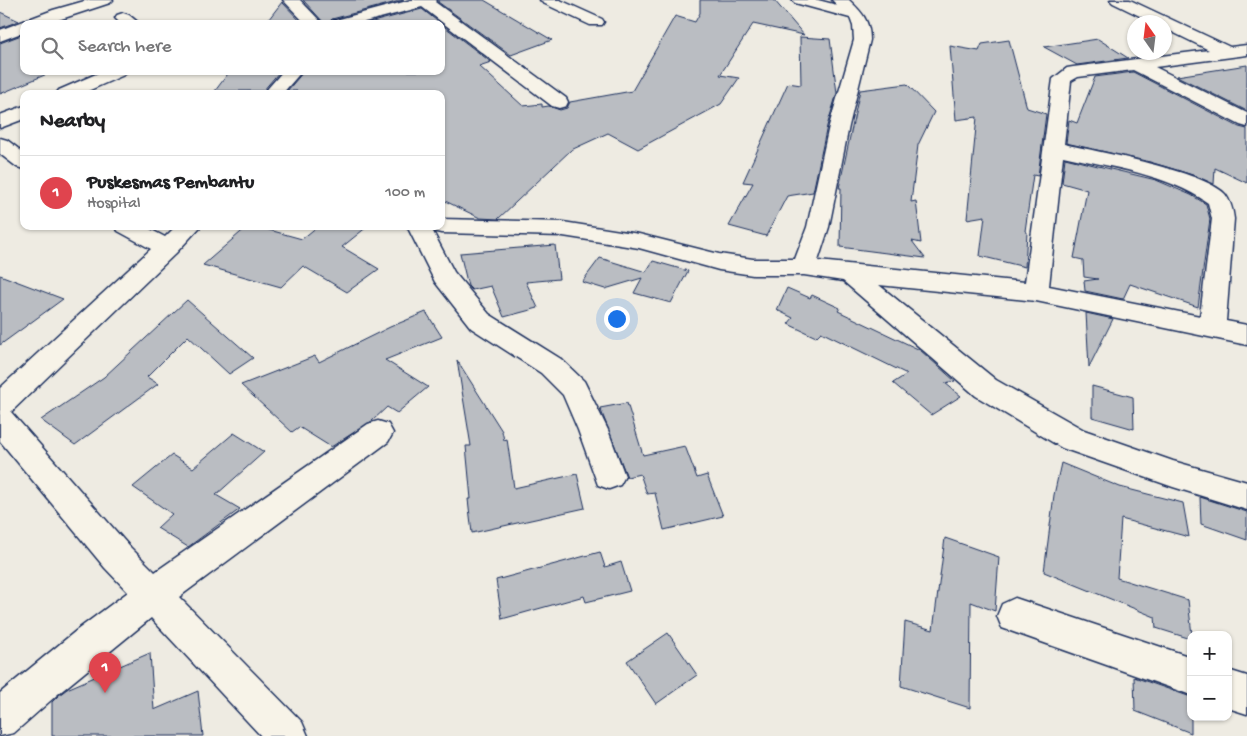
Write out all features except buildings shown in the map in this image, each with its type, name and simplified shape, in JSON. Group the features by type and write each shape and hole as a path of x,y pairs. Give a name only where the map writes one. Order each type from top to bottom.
{"street":[{"path":"41,20 102,0"},
{"path":"291,0 310,20"},
{"path":"353,20 426,0 559,102"},
{"path":"548,0 596,22"},
{"path":"800,0 857,15"},
{"path":"804,267 818,227 839,126 862,40 862,28 857,15 840,0"},
{"path":"1118,0 1238,52"},
{"path":"0,36 20,28"},
{"path":"1036,292 1062,79 1073,72 1238,52"},
{"path":"1136,64 1247,121"},
{"path":"74,90 109,75"},
{"path":"276,90 289,75"},
{"path":"0,122 20,114"},
{"path":"0,144 20,161"},
{"path":"1053,148 1175,178 1200,187 1214,196 1222,206 1223,219 1212,328"},
{"path":"445,226 563,229 639,241 719,262 753,267 804,267 850,274 1036,292 1247,335"},
{"path":"134,230 168,248"},
{"path":"0,405 186,230"},
{"path":"420,230 444,276 480,321 551,366 574,389 593,430 609,476"},
{"path":"850,274 986,388 1073,439 1173,474 1247,496"},
{"path":"0,420 117,557 288,736"},
{"path":"0,719 30,692 154,594 378,433"},
{"path":"1015,616 1187,675"},
{"path":"1232,690 1247,695"}],"place":[{"name":"Puskesmas Pembantu","path":"105,693"}]}
